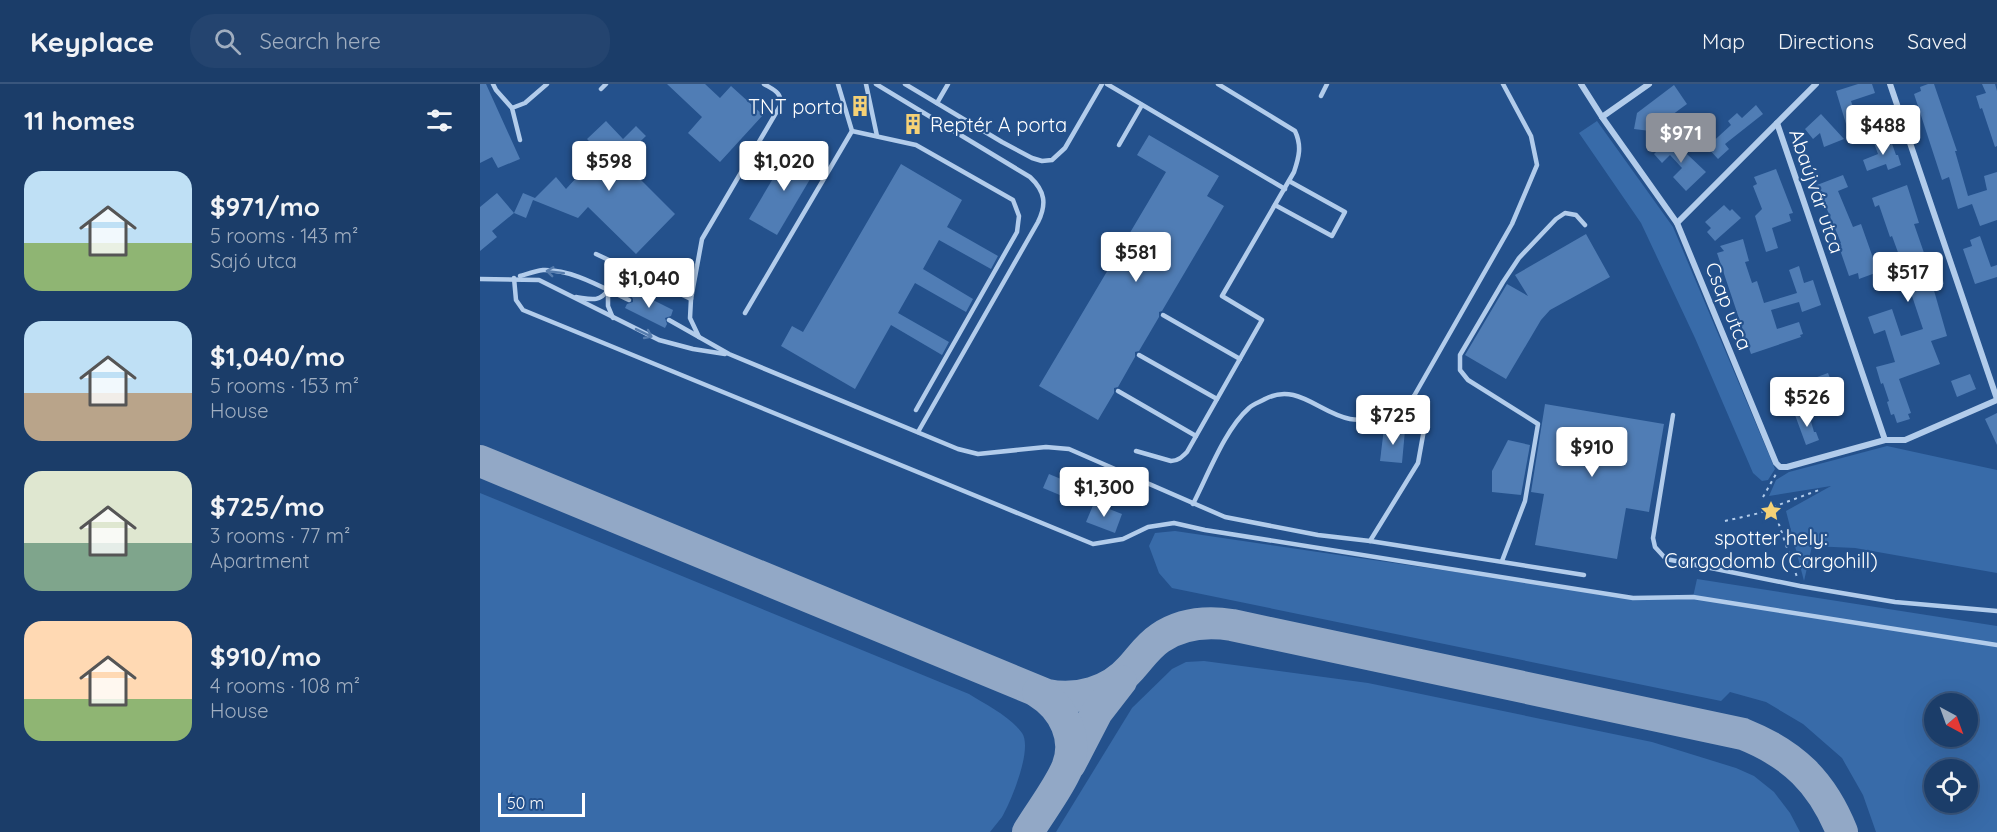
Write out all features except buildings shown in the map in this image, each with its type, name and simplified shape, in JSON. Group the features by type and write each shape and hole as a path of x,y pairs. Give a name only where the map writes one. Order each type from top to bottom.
{"street":[{"name":"Csap utca","path":"1581,84 1677,223 1776,462 1780,466"},
{"path":"1602,117 1648,84"},
{"path":"1677,223 1816,84"},
{"path":"1780,466 1787,467 1885,440 1913,438 1997,399 1890,84"},
{"name":"Abaújvár utca","path":"1777,123 1885,440"}],"lane":[{"path":"493,84 512,108 520,140"},
{"path":"512,108 525,103 547,84"},
{"path":"601,89 606,84"},
{"path":"699,337 690,318 702,239 780,106 782,100 779,94 764,84"},
{"path":"745,313 852,131 838,84"},
{"path":"866,84 877,136"},
{"path":"876,84 1030,177 1044,196 1038,222 918,432"},
{"path":"905,84 1032,158 1042,161 1052,160 1065,148 1104,84 1285,189"},
{"path":"937,104 948,84"},
{"path":"1136,451 1171,461 1176,461 1187,452 1262,320 1222,296 1285,189 1294,172 1300,152 1295,131 1218,84"},
{"path":"1321,96 1327,84"},
{"path":"1193,504 1228,434 1249,408 1272,396 1289,393 1352,419 1370,417 1396,409 1414,396 1512,224 1538,165 1531,136 1503,84"},
{"path":"1119,145 1142,105"},
{"path":"852,131 916,145 1013,200 1019,216 1017,232 916,410"},
{"path":"1275,205 1332,236 1345,212 1289,181"},
{"path":"1502,561 1525,501 1538,424 1468,380 1460,370 1461,355 1519,258 1556,219 1565,213 1576,215 1585,225"},
{"path":"596,254 691,300"},
{"path":"514,278 541,270 554,271 572,275 629,300"},
{"path":"514,278 516,300 524,310 1093,544 1123,539 1148,527 1174,523 1228,534 1622,597 1693,597 1997,645"},
{"path":"480,279 539,280 659,340 693,350 729,354"},
{"path":"570,295 596,300 602,298 608,290"},
{"path":"608,290 608,306 613,318"},
{"path":"1163,315 1240,359"},
{"path":"669,320 729,354 958,449 978,454 998,454 1046,447 1070,449 1193,504 1225,517 1253,524 1318,536 1370,541 1584,575"},
{"path":"1139,355 1217,399"},
{"path":"1118,391 1196,436"},
{"path":"1370,541 1418,463 1427,413 1414,396"},
{"path":"1673,415 1653,538 1655,547 1666,559 1800,586 1895,602 1997,611"}],"path":[{"path":"1763,496 1780,466"},
{"path":"1725,521 1760,513 1818,490"},
{"path":"1773,507 1800,586"}],"shaded area":[{"path":"1597,121 1673,227 1775,469 1768,480 1762,481 1753,473 1695,338 1641,223 1579,133"},
{"path":"1887,446 1997,470 1997,573 1855,548 1812,546 1804,581 1786,511 1831,486 1769,496 1776,480 1789,472"},
{"path":"480,493 969,694 1005,716 1022,733 1025,751 1020,775 1002,817 990,832 480,832"},
{"path":"1175,531 1633,598 1693,597 1697,579 1997,626 1997,832 1876,832 1863,795 1842,758 1803,724 1766,702 1730,692 1721,701 1172,588 1159,573 1149,546 1155,533"},
{"path":"1204,661 1368,683 1652,742 1736,768 1754,776 1774,792 1790,813 1800,832 1056,832 1132,708 1172,669 1186,662"}],"taxiway":[{"path":"480,461 1047,695 1070,697 1103,689 1123,676 1156,641 1177,629 1204,623 1232,625 1743,734 1777,751 1804,772 1825,798 1842,832"},
{"path":"1070,764 1097,712 1121,681"},
{"path":"1028,832 1063,776 1070,757 1071,746 1070,735 1062,715 1038,692"}],"place":[{"name":"TNT porta","path":"860,106"},
{"name":"Reptér A porta","path":"913,124"},
{"name":"spotter hely: Cargodomb (Cargohill)","path":"1771,511"}]}
